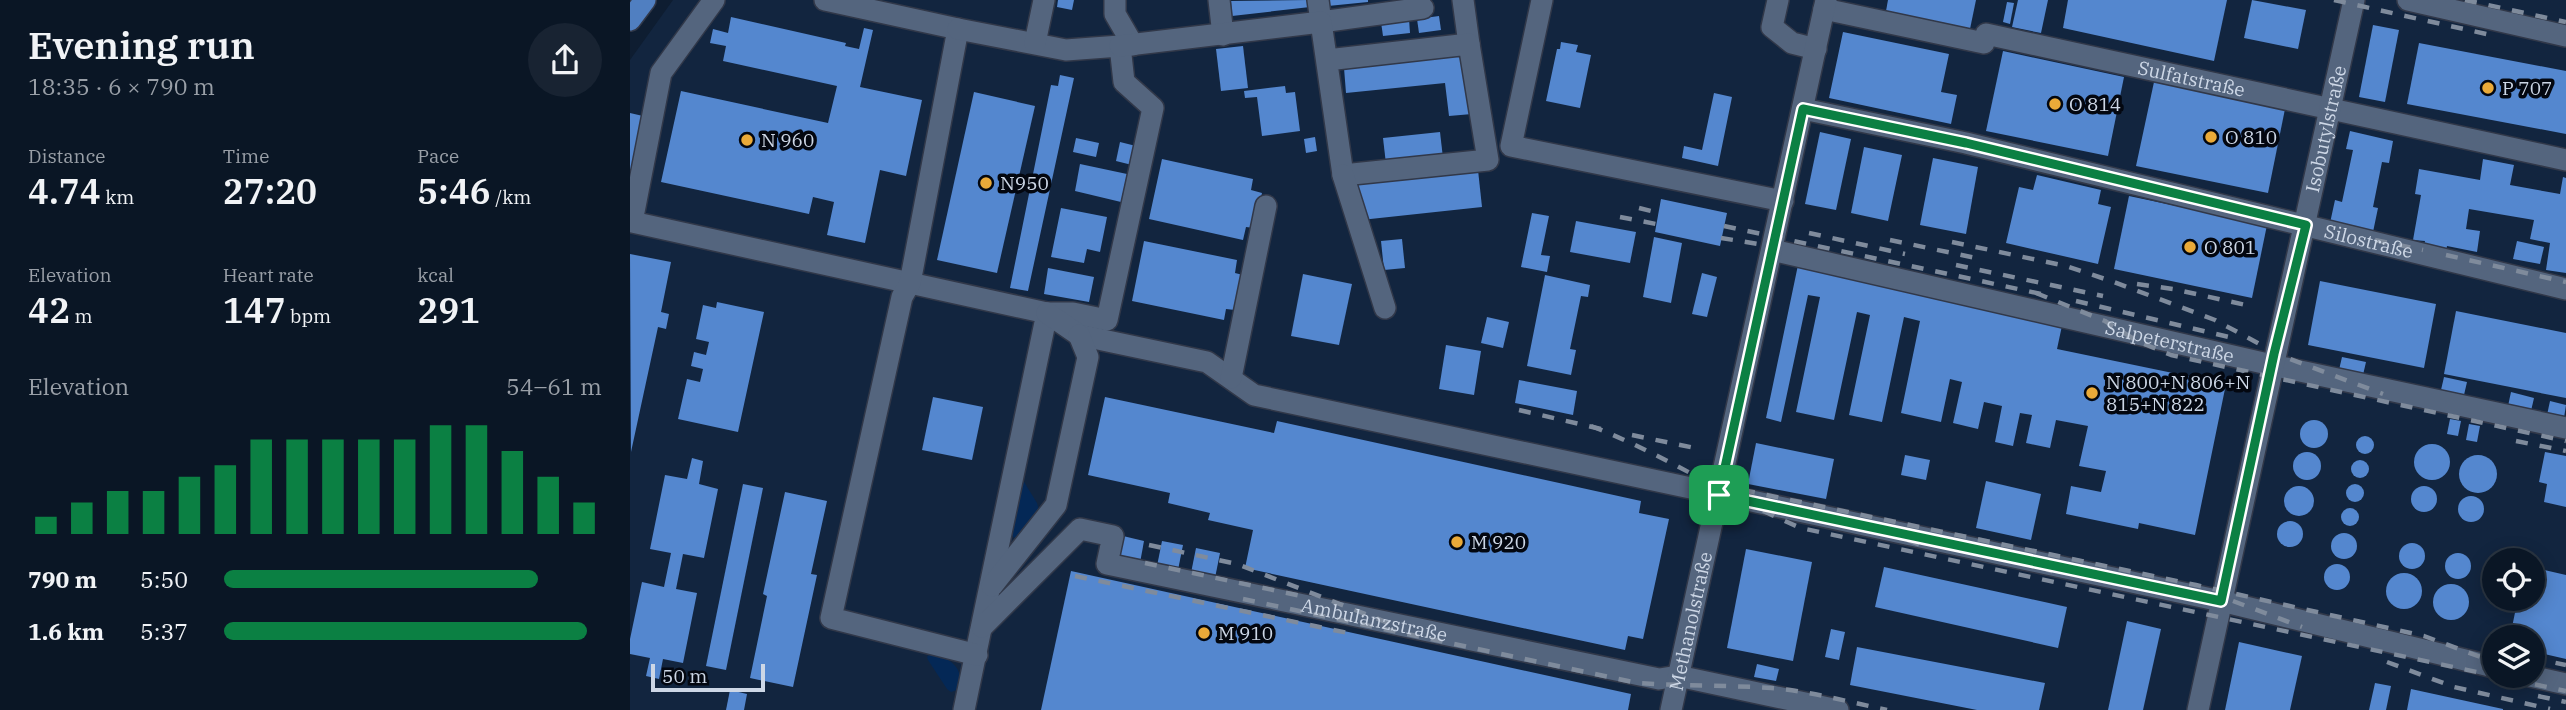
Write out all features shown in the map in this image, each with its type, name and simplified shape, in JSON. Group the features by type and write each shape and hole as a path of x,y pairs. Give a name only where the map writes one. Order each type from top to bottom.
{"main road":[{"path":"630,20 645,0"}],"street":[{"path":"714,0 661,73 632,222 1047,313 1073,313 1107,320 1153,108 1124,82 1126,45 1115,14 1115,0"},
{"path":"825,0 1066,50 1223,35 1423,8"},
{"path":"1035,43 1044,0"},
{"path":"1219,0 1223,35"},
{"path":"1318,0 1343,175 1385,308"},
{"path":"1343,175 1488,160 1463,0"},
{"path":"1542,0 1511,146 1783,201"},
{"path":"1778,0 1772,27 1792,43 1816,49"},
{"name":"Isobutylstraße","path":"2198,710 2354,0"},
{"path":"2408,0 2566,36"},
{"name":"Methanolstraße","path":"1671,710 1825,5"},
{"name":"Sulfatstraße","path":"1825,5 1984,43 1986,34 2566,160"},
{"path":"958,29 910,284 902,297 831,618 977,655"},
{"path":"1327,60 1469,44"},
{"name":"Silostraße","path":"1803,109 1966,143 2566,289"},
{"path":"1231,378 1266,206"},
{"name":"Salpeterstraße","path":"1772,250 2272,365 2566,428"},
{"path":"1047,313 1079,335 1207,362 1254,395 2221,601 2482,664"},
{"path":"964,709 1047,313"},
{"path":"990,588 1056,505 1088,357 1079,335"},
{"name":"Ambulanzstraße","path":"982,627 1080,529 1113,536 1107,564 1659,679 1678,676 1838,710"},
{"path":"2545,679 2566,684"}],"shaded area":[{"path":"673,0 2566,0 2566,710 630,710 630,60"},
{"path":"1021,477 1039,511 1019,541 1011,535"},
{"path":"931,653 950,661 958,670 960,676 957,690 951,692 947,689 928,660 927,657"}],"building":[{"path":"1058,0 1074,0 1072,10 1057,7"},
{"path":"1309,0 1310,7 1232,16 1231,1"},
{"path":"1327,0 1368,0 1368,2 1328,6"},
{"path":"1888,0 1976,0 1970,29 1886,11"},
{"path":"2018,0 2048,0 2041,33 2012,27"},
{"path":"2068,0 2227,0 2214,61 2063,28"},
{"path":"2252,0 2306,10 2298,49 2244,38"},
{"path":"2007,2 2014,3 2010,24 2003,22"},
{"path":"1439,16 1441,30 1419,33 1417,19"},
{"path":"731,17 846,43 845,46 859,49 864,28 873,30 860,87 922,100 906,176 880,170 865,243 827,235 834,202 813,197 809,214 661,182 681,91 828,123 837,86 723,61 726,46 710,43 713,29 728,33"},
{"path":"1409,19 1410,33 1383,36 1381,22"},
{"path":"2373,25 2399,30 2385,102 2359,97"},
{"path":"1843,32 1949,54 1941,92 1957,95 1951,124 1829,98"},
{"path":"1561,42 1578,45 1576,52 1591,55 1580,108 1546,101 1557,49 1560,49"},
{"name":"P 707","path":"2419,43 2566,71 2566,134 2407,104"},
{"path":"1243,46 1248,88 1221,91 1216,49"},
{"name":"O 814","path":"2003,51 2124,77 2108,156 1986,131"},
{"path":"1465,55 1472,114 1449,116 1445,83 1346,93 1344,68"},
{"path":"1060,75 1074,78 1028,291 1010,288 1051,85 1058,86"},
{"name":"O 810","path":"2154,82 2285,109 2268,193 2136,166"},
{"path":"1285,86 1286,93 1295,92 1300,131 1262,136 1257,97 1245,98 1244,91"},
{"name":"N950","path":"974,92 1035,106 997,273 937,260"},
{"path":"1714,93 1732,97 1718,166 1682,158 1684,146 1702,150"},
{"path":"630,113 643,116 631,171 630,171"},
{"path":"2350,131 2393,141 2389,163 2382,162 2373,207 2378,208 2373,232 2330,223 2335,200 2342,202 2353,150 2346,149"},
{"path":"1440,132 1443,158 1386,164 1383,138"},
{"path":"1820,132 1851,139 1836,210 1805,204"},
{"path":"1315,137 1317,151 1306,153 1304,139"},
{"path":"1076,138 1099,143 1096,157 1073,152"},
{"path":"1120,142 1136,146 1132,165 1116,161"},
{"path":"1864,147 1902,155 1888,221 1851,213"},
{"path":"1933,158 1978,167 1966,234 1920,225"},
{"path":"1162,159 1253,179 1251,190 1262,193 1254,228 1246,227 1243,240 1149,219"},
{"path":"2483,159 2514,165 2510,185 2560,194 2563,177 2566,178 2566,273 2546,270 2550,243 2530,239 2534,220 2469,209 2466,229 2480,231 2477,252 2447,246 2444,264 2421,260 2425,241 2413,240 2421,195 2415,194 2419,169 2480,180"},
{"path":"1080,164 1127,174 1121,202 1075,191"},
{"path":"1478,170 1482,207 1361,220 1357,183"},
{"path":"2037,175 2101,190 2098,204 2111,207 2098,264 2006,243 2019,187 2033,190"},
{"name":"O 801","path":"2129,196 2267,225 2252,298 2114,269"},
{"path":"1661,199 1727,213 1720,246 1655,232"},
{"path":"1061,208 1107,217 1100,252 1087,249 1084,263 1051,257"},
{"path":"1532,213 1549,216 1541,255 1550,256 1547,272 1521,267"},
{"path":"1576,221 1636,232 1630,263 1570,252"},
{"path":"1654,237 1682,243 1671,303 1643,297"},
{"path":"1402,239 1405,268 1384,270 1381,241"},
{"path":"1144,241 1237,260 1235,273 1243,275 1235,310 1226,309 1224,320 1132,301"},
{"path":"2517,241 2544,247 2540,264 2513,259"},
{"path":"630,254 671,262 661,312 669,314 666,329 658,327 631,452"},
{"name":"N 800+N 806+N 815+N 822","path":"1798,265 2063,321 2057,349 2226,384 2195,535 2139,523 2138,529 2066,514 2071,486 2101,492 2106,471 2079,466 2088,426 2056,420 2050,448 2026,443 2032,415 2020,413 2013,446 1995,442 2002,406 1984,402 1978,429 1953,423 1962,382 1950,379 1941,422 1901,413 1920,321 1904,317 1882,422 1849,415 1870,315 1857,312 1834,420 1796,412 1820,297 1808,295 1781,422 1766,418"},
{"path":"1048,268 1094,277 1089,302 1044,294"},
{"path":"1702,273 1717,277 1707,317 1692,314"},
{"path":"1303,274 1352,284 1339,345 1291,336"},
{"path":"1545,275 1590,285 1588,297 1581,296 1570,349 1576,350 1571,375 1527,366"},
{"path":"2320,281 2436,304 2424,368 2308,345"},
{"path":"717,302 764,312 738,432 678,419 687,379 700,382 703,369 691,366 694,352 706,355 709,342 696,339 703,305 716,308"},
{"path":"2456,311 2566,333 2566,398 2444,374"},
{"path":"1487,317 1509,322 1503,348 1481,343"},
{"path":"1446,345 1481,351 1474,395 1439,389"},
{"path":"2342,357 2366,362 2363,375 2339,370"},
{"path":"2444,377 2467,382 2464,395 2441,390"},
{"path":"1519,380 1577,391 1573,415 1515,403"},
{"path":"2511,392 2534,398 2531,411 2508,406"},
{"path":"933,397 983,407 972,460 922,450"},
{"name":"M 920","path":"1105,397 1274,433 1277,421 1641,501 1639,513 1669,519 1643,639 1628,636 1625,650 1245,568 1253,530 1208,520 1210,513 1168,503 1170,493 1088,475"},
{"path":"2550,401 2566,405 2564,418 2547,415"},
{"path":"2450,419 2461,421 2458,436 2447,434"},
{"path":"2314,420 2324,424 2328,434 2324,444 2314,448 2304,444 2300,434 2304,424"},
{"path":"2469,424 2480,426 2477,442 2466,440"},
{"path":"2365,436 2371,439 2374,445 2371,451 2365,454 2359,451 2356,445 2359,439"},
{"path":"1756,443 1834,459 1826,499 1748,484"},
{"path":"2432,444 2444,450 2450,462 2444,474 2432,480 2420,474 2414,462 2420,450"},
{"path":"2307,452 2317,456 2321,466 2317,476 2307,480 2297,476 2293,466 2297,456"},
{"path":"2545,452 2566,456 2566,507 2544,502 2547,484 2539,482"},
{"path":"1905,455 1930,460 1926,480 1901,475"},
{"path":"2478,455 2491,461 2497,474 2491,487 2478,493 2465,487 2459,474 2465,461"},
{"path":"692,458 703,461 699,484 718,489 704,558 683,554 676,589 697,593 683,663 663,659 659,679 646,676 650,658 630,654 630,639 642,582 664,587 671,553 650,549 665,475 687,479"},
{"path":"2360,460 2366,463 2369,469 2366,475 2360,478 2354,475 2351,469 2354,463"},
{"path":"1986,481 2041,494 2031,540 1976,528"},
{"path":"743,484 763,488 726,670 706,666"},
{"path":"2355,484 2361,487 2364,493 2361,499 2355,502 2349,499 2346,493 2349,487"},
{"path":"2299,486 2310,490 2314,501 2310,512 2299,516 2288,512 2284,501 2288,490"},
{"path":"2424,486 2433,490 2437,499 2433,508 2424,512 2415,508 2411,499 2415,490"},
{"path":"785,492 827,501 811,574 817,575 793,687 750,678 767,596 763,594"},
{"path":"2471,496 2480,500 2484,509 2480,518 2471,522 2462,518 2458,509 2462,500"},
{"path":"2350,508 2356,511 2359,517 2356,523 2350,526 2344,523 2341,517 2344,511"},
{"path":"2290,521 2299,525 2303,534 2299,543 2290,547 2281,543 2277,534 2281,525"},
{"path":"2344,533 2353,537 2357,546 2353,555 2344,559 2335,555 2331,546 2335,537"},
{"path":"1123,536 1144,541 1140,563 1118,559"},
{"path":"1162,541 1183,545 1177,575 1156,571"},
{"path":"2412,543 2421,547 2425,556 2421,565 2412,569 2403,565 2399,556 2403,547"},
{"path":"1196,548 1220,553 1214,583 1190,578"},
{"path":"1746,549 1812,562 1793,661 1727,648"},
{"path":"2458,553 2467,557 2471,566 2467,575 2458,579 2449,575 2445,566 2449,557"},
{"path":"2337,564 2346,568 2350,577 2346,586 2337,590 2328,586 2324,577 2328,568"},
{"path":"1884,567 2067,607 2058,648 1875,607"},
{"path":"2545,570 2566,575 2566,659 2545,654 2545,625 2512,625 2515,611 2545,611"},
{"name":"M 910","path":"1071,571 1631,694 1628,710 1041,710"},
{"path":"2404,573 2417,578 2422,591 2417,604 2404,609 2391,604 2386,591 2391,578"},
{"path":"2451,584 2464,589 2469,602 2464,615 2451,620 2438,615 2433,602 2438,589"},
{"path":"2127,621 2161,629 2143,710 2108,710"},
{"path":"1831,629 1845,632 1839,660 1825,657"},
{"path":"2239,642 2302,656 2290,710 2225,710"},
{"path":"1857,647 2045,683 2039,710 1977,710 1850,685"},
{"path":"1757,664 1779,669 1776,681 1754,677"},
{"path":"2375,683 2391,686 2386,710 2369,710"},
{"path":"2411,689 2503,709 2503,710 2407,710"},
{"path":"730,690 747,694 744,710 726,710"}],"railway":[{"path":"2334,0 2495,36"},
{"path":"2465,0 2566,22"},
{"path":"1639,208 1659,213"},
{"path":"1620,217 1656,224"},
{"path":"1724,226 2046,295"},
{"path":"1809,233 1905,254"},
{"path":"1721,238 1790,249"},
{"path":"1890,240 1976,258"},
{"path":"2375,240 2423,250"},
{"path":"1952,242 2066,266 2114,282 2215,320 2282,356 2383,394"},
{"path":"2446,255 2566,282"},
{"path":"1956,265 2103,296"},
{"path":"2137,284 2246,305"},
{"path":"2036,293 2105,321 2137,341 2171,355 2566,441"},
{"path":"2076,301 2229,337"},
{"path":"1519,410 1601,429"},
{"path":"1591,426 1801,528 2566,691"},
{"path":"1632,435 1695,448"},
{"path":"2516,441 2566,451"},
{"path":"1743,490 2424,636 2482,658"},
{"path":"1863,523 1926,547"},
{"path":"1149,545 1237,564 1391,624"},
{"path":"1996,551 2062,575"},
{"path":"1145,563 1306,597"},
{"path":"1075,576 1348,633"},
{"path":"1243,599 1637,683 1786,689 1887,710"},
{"path":"2233,601 2302,627"},
{"path":"2545,661 2566,665"},
{"path":"2387,662 2454,687 2550,709"},
{"path":"2538,696 2566,702"}],"place":[{"name":"P 707","path":"2488,88"},
{"name":"O 814","path":"2055,104"},
{"name":"O 810","path":"2211,137"},
{"name":"N 960","path":"747,140"},
{"name":"N950","path":"986,183"},
{"name":"O 801","path":"2190,247"},
{"name":"N 800+N 806+N 815+N 822","path":"2092,393"},
{"name":"M 920","path":"1457,542"},
{"name":"M 910","path":"1204,633"}],"route":[{"path":"1803,109 1966,143 2306,225 2274,354 2221,601 1719,495 1803,109"}]}
